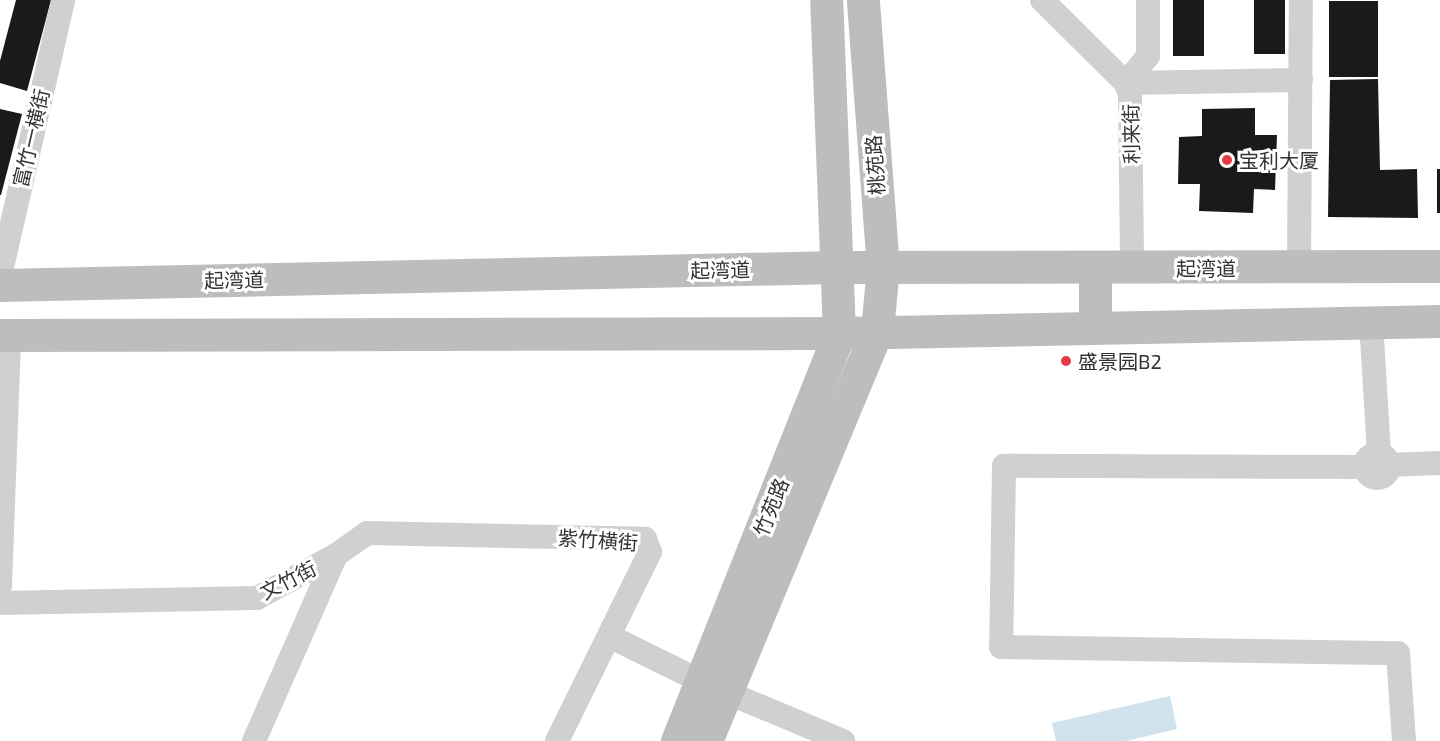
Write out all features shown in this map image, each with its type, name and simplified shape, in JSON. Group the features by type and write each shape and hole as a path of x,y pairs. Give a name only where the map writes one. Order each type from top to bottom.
{"main road":[{"path":"826,0 835,267"},
{"name":"桃苑路","path":"863,0 883,268 877,330"},
{"name":"起湾道","path":"0,285 835,267 1440,266"},
{"name":"竹苑路","path":"706,741 715,687 840,333 835,267"},
{"path":"1095,268 1095,325"},
{"path":"4,335 840,333 877,330 1095,325 1440,321"},
{"name":"竹苑路","path":"677,741 715,687 877,330"}],"street":[{"name":"富竹一横街","path":"0,276 63,0"},
{"name":"利来街","path":"1042,0 1126,83 1131,109 1132,268"},
{"path":"1126,83 1148,57 1148,0"},
{"path":"1299,267 1301,0"},
{"path":"1126,83 1301,80"},
{"path":"1371,322 1378,462"},
{"path":"0,586 4,335"},
{"path":"1404,741 1398,653 1001,647 1004,466 1378,462 1440,464"},
{"name":"紫竹横街","path":"336,555 367,533 645,539 651,552 557,741"},
{"name":"文竹街","path":"0,603 257,598 336,555"},
{"name":"文竹街","path":"254,741 336,555"},
{"path":"609,636 715,687 843,741"}],"water":[{"path":"1170,696 1177,729 1126,741 1056,741 1052,723"}],"building":[{"path":"16,0 51,0 27,91 0,83 0,61"},
{"path":"1173,0 1204,0 1204,56 1173,56"},
{"path":"1254,0 1285,0 1285,54 1254,54"},
{"path":"1329,1 1378,1 1378,77 1329,77"},
{"path":"1378,79 1380,170 1417,169 1418,218 1328,217 1330,80"},
{"name":"宝利大厦","path":"1255,108 1255,135 1277,135 1275,190 1254,189 1253,213 1199,211 1200,184 1178,184 1179,137 1202,136 1202,109"},
{"path":"0,109 22,114 1,195 0,195"},
{"path":"1437,169 1440,169 1440,213 1437,213"}],"place":[{"name":"宝利大厦","path":"1227,160"},
{"name":"盛景园B2","path":"1066,361"}]}
